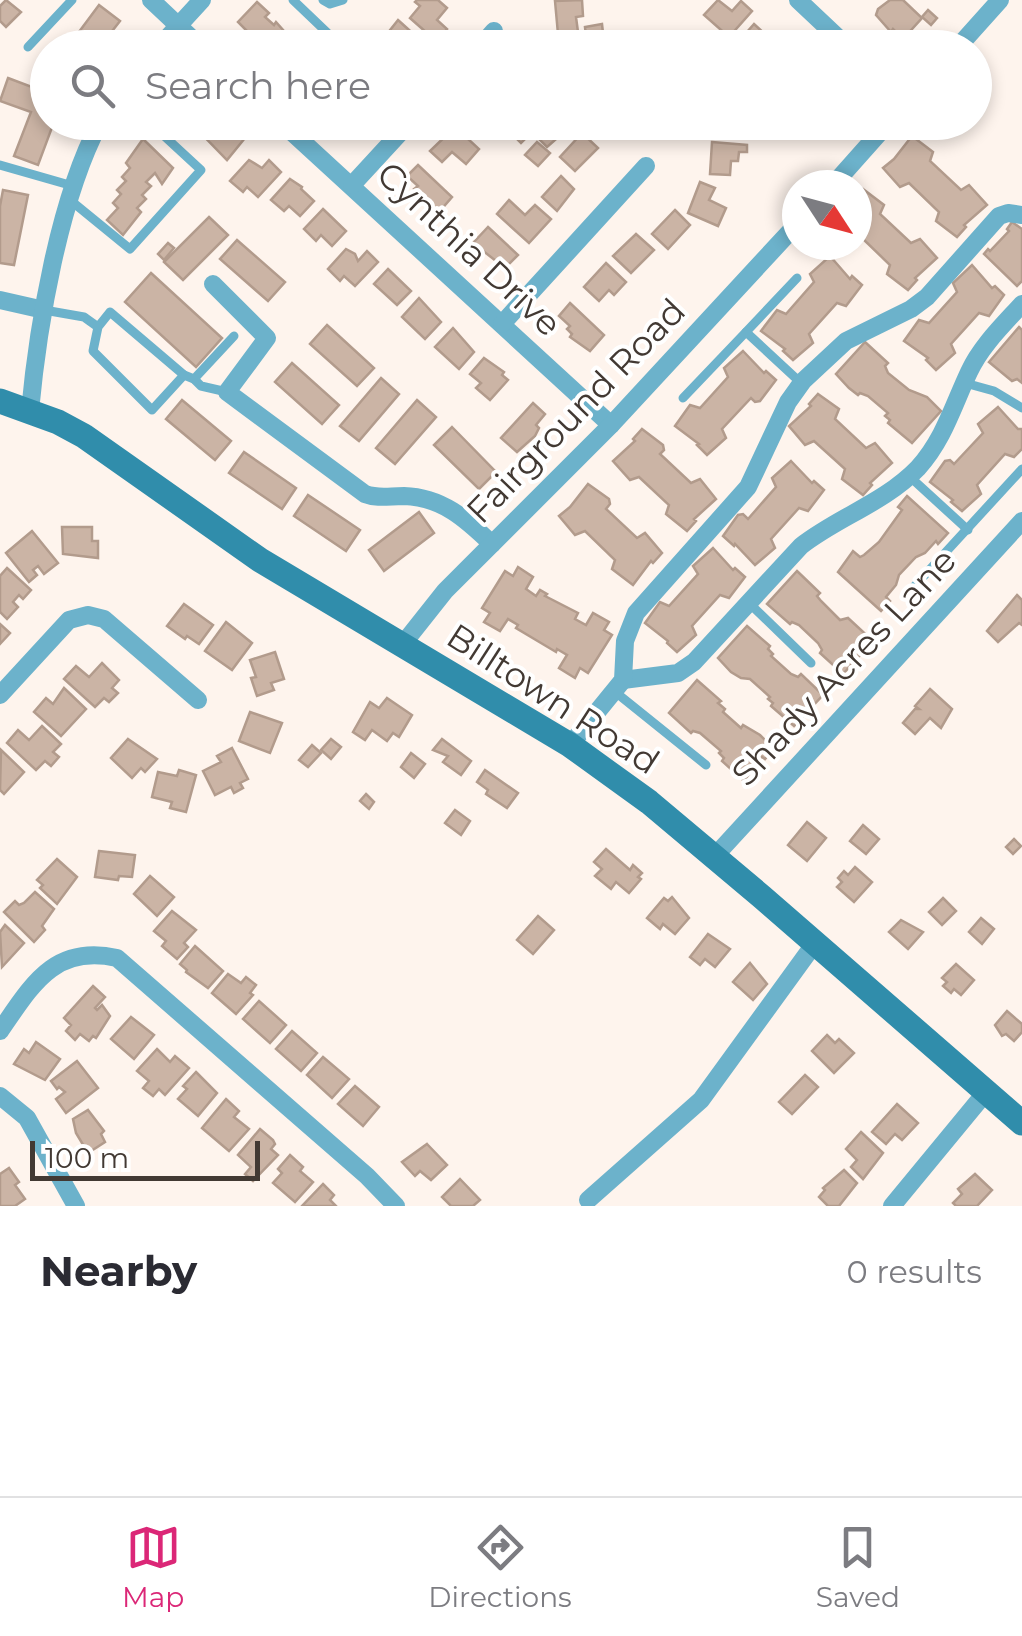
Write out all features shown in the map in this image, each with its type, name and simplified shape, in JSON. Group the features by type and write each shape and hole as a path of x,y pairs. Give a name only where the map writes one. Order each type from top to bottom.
{"main road":[{"name":"Billtown Road","path":"0,400 84,436 260,560 570,745 714,857 1022,1123"}],"street":[{"path":"151,0 182,30"},
{"path":"174,30 202,0"},
{"path":"798,0 830,30"},
{"path":"974,30 1000,0"},
{"path":"30,412 44,310 72,193 93,140"},
{"name":"Cynthia Drive","path":"302,140 611,425"},
{"path":"352,185 393,140"},
{"path":"846,170 873,140"},
{"path":"502,324 646,166"},
{"path":"570,745 619,685 625,641 636,613 748,487 788,402 801,384 846,341 926,298 1000,216 1022,215"},
{"name":"Fairground Road","path":"403,644 445,591 611,425 782,240"},
{"path":"213,284 268,338 226,392 365,494 431,500 464,518 492,544"},
{"path":"0,300 44,310"},
{"path":"619,685 678,673 703,654 801,546 820,531 874,503 910,476 936,446 979,354 1022,304"},
{"name":"Shady Acres Lane","path":"714,857 1022,521"},
{"path":"0,695 69,620 88,615 104,619 198,700"},
{"path":"588,1200 701,1100 816,944"},
{"path":"0,1031 42,973 83,954 118,958 396,1206"},
{"path":"892,1206 986,1092"},
{"path":"0,1096 27,1118 76,1206"}],"lane":[{"path":"44,30 72,0"},
{"path":"292,0 324,30"},
{"path":"322,0 330,4 343,0"},
{"path":"0,165 72,193 130,248 202,170 169,140"},
{"path":"683,398 796,278"},
{"path":"44,310 84,317 98,326"},
{"path":"226,392 201,386 189,378 110,312 98,326 94,352 152,410 189,378 234,336"},
{"path":"746,332 801,384"},
{"path":"965,384 994,391 1022,408"},
{"path":"911,590 1022,469"},
{"path":"910,476 968,530"},
{"path":"749,603 810,663"},
{"path":"619,685 706,766"}],"building":[{"path":"6,0 21,12 6,27 0,21 0,6"},
{"path":"438,0 447,8 437,20 447,29 424,30 410,18 420,6 415,2"},
{"path":"582,0 583,16 576,17 578,30 558,30 555,1"},
{"path":"718,0 732,11 741,1 752,11 735,30 721,30 704,15"},
{"path":"890,0 903,0 922,18 911,30 889,30 876,15"},
{"path":"257,2 269,13 265,17 283,30 246,30 238,22"},
{"path":"99,5 120,21 113,30 80,30"},
{"path":"928,10 937,18 931,25 922,17"},
{"path":"398,20 409,30 390,30"},
{"path":"602,24 603,30 585,30"},
{"path":"8,78 30,86 30,112 0,101"},
{"path":"30,115 30,140 47,140 38,165 14,156"},
{"path":"144,140 173,168 162,184 155,173 146,182 151,186 137,208 141,212 123,235 107,220 118,208 113,203 121,194 117,190 126,181 122,177 130,168 126,163"},
{"path":"208,140 243,140 227,160"},
{"path":"441,140 469,140 479,149 466,164 452,152 442,162 430,151"},
{"path":"576,140 589,140 598,148 575,171 560,157"},
{"path":"909,140 917,140 933,152 930,161 961,190 969,185 987,205 964,225 957,237 936,221 939,212 909,183 900,187 883,168"},
{"path":"537,142 550,153 538,166 525,155"},
{"path":"712,142 747,145 747,152 739,152 738,161 731,161 730,175 710,174"},
{"path":"249,160 262,168 269,160 281,172 258,197 247,187 243,192 230,181"},
{"path":"418,165 452,197 439,212 420,198 414,189 418,186 407,176"},
{"path":"561,176 574,189 557,211 542,197"},
{"path":"290,179 314,201 300,216 289,206 284,211 271,200"},
{"path":"700,182 715,188 709,200 726,208 718,226 688,213"},
{"path":"3,190 28,195 14,265 0,263"},
{"path":"872,196 884,205 880,214 911,243 920,239 937,258 908,290 887,274 890,265 872,248"},
{"path":"509,200 525,215 535,205 551,219 529,243 497,214"},
{"path":"323,209 346,231 332,246 321,235 316,241 304,229"},
{"path":"675,210 690,225 668,249 652,234"},
{"path":"209,217 228,235 183,280 164,262"},
{"path":"1012,222 1022,229 1022,281 1017,286 984,254 1009,231"},
{"path":"488,227 518,255 505,268 473,243"},
{"path":"636,234 654,250 631,273 613,256"},
{"path":"237,240 285,282 268,301 220,259"},
{"path":"168,243 174,248 164,260 158,254"},
{"path":"346,249 358,261 367,251 378,262 355,286 344,276 340,281 328,269"},
{"path":"826,260 833,260 850,279 852,276 862,285 846,306 837,303 809,334 813,343 793,360 761,331 777,310 786,314 814,282 810,274"},
{"path":"606,263 626,282 614,295 609,290 599,301 584,287"},
{"path":"972,265 992,288 995,286 1004,295 989,316 979,313 951,344 955,353 936,370 928,358 904,341 919,320 929,323 957,292 953,283"},
{"path":"388,269 411,291 397,305 374,284"},
{"path":"151,273 222,338 196,367 125,302"},
{"path":"419,298 441,322 425,339 402,317"},
{"path":"570,303 604,335 590,351 570,337 570,326 559,316"},
{"path":"327,325 374,368 357,386 310,344"},
{"path":"1019,327 1022,383 1012,381 989,362"},
{"path":"453,328 474,352 459,369 435,347"},
{"path":"865,342 888,363 888,373 909,390 927,397 941,411 912,443 888,423 888,413 868,396 858,395 836,374"},
{"path":"743,351 776,380 760,401 751,398 722,429 726,438 707,455 675,426 690,405 700,408 728,377 724,368"},
{"path":"484,358 504,372 502,375 508,380 490,400 476,388 481,383 470,374"},
{"path":"292,363 339,405 322,424 275,382"},
{"path":"381,378 399,394 359,441 340,426"},
{"path":"818,394 839,409 835,419 866,448 875,443 892,463 863,495 842,479 845,469 814,441 805,445 789,426"},
{"path":"182,400 231,441 215,460 166,419"},
{"path":"417,400 436,417 395,464 376,448"},
{"path":"533,403 545,414 536,425 539,428 535,436 517,452 501,438"},
{"path":"998,407 1022,429 1022,449 1014,457 1005,454 977,485 981,494 962,511 930,482 945,461 954,464 983,433 978,424"},
{"path":"452,427 496,472 479,489 434,445"},
{"path":"642,429 663,445 660,454 691,483 700,479 716,499 687,531 666,514 669,505 639,477 630,480 613,461"},
{"path":"244,452 296,488 282,509 229,473"},
{"path":"791,461 824,490 808,511 799,508 771,539 775,548 755,565 723,536 738,515 748,519 776,487 772,478"},
{"path":"588,484 609,499 606,509 637,538 645,533 662,553 633,585 612,569 615,560 585,531 575,535 559,516"},
{"path":"308,495 360,530 346,551 294,516"},
{"path":"907,496 948,533 899,575 886,597 890,601 881,611 838,572 853,551 860,557 879,542 902,510 898,507"},
{"path":"419,512 434,533 384,571 369,550"},
{"path":"62,527 92,527 92,541 98,541 98,558 63,554"},
{"path":"32,531 58,563 44,574 38,566 33,570 37,575 29,582 6,553"},
{"path":"713,548 745,577 729,598 720,595 692,626 696,635 677,652 645,623 660,602 669,606 698,574 693,566"},
{"path":"518,567 533,577 526,589 536,596 540,590 547,594 578,613 575,619 586,625 593,613 609,622 604,630 612,635 588,673 580,668 575,678 559,668 567,655 516,628 518,625 508,619 500,631 484,622 490,613 482,608 505,571 513,576"},
{"path":"7,568 31,590 23,599 19,595 13,602 18,607 7,619 0,612 0,576"},
{"path":"797,571 840,620 848,618 873,641 843,674 820,653 818,643 799,625 790,624 767,604"},
{"path":"1017,595 1022,600 1022,625 1019,623 998,642 987,631"},
{"path":"184,604 213,625 199,644 167,626"},
{"path":"226,622 252,643 232,670 205,651"},
{"path":"0,624 10,633 0,644"},
{"path":"747,626 770,646 771,656 791,674 801,674 823,695 794,726 771,706 770,697 750,679 731,672 718,658"},
{"path":"275,652 284,679 271,683 274,690 257,696 250,660"},
{"path":"102,663 119,680 112,688 118,693 109,702 104,698 95,707 64,679 76,666 89,677"},
{"path":"697,680 721,701 718,703 725,709 723,712 741,728 743,725 760,735 774,749 765,759 762,757 744,781 722,761 721,751 700,733 691,733 669,713"},
{"path":"64,688 86,709 61,736 34,712 46,698 53,704"},
{"path":"930,689 952,709 941,728 930,718 915,734 903,723 919,709 915,706"},
{"path":"387,698 412,715 399,737 393,733 387,741 372,730 365,740 353,732 370,702 379,708"},
{"path":"250,712 282,723 270,753 239,741"},
{"path":"42,726 61,744 53,752 59,757 51,766 45,761 36,770 7,743 18,730 29,740"},
{"path":"128,739 157,759 145,772 141,768 132,778 111,758"},
{"path":"331,739 341,747 331,759 321,750"},
{"path":"442,739 471,761 461,775 443,762 448,756 433,750"},
{"path":"312,745 321,753 308,767 299,760"},
{"path":"232,748 248,779 234,793 231,787 215,795 203,771 221,762 217,756"},
{"path":"1,750 24,772 4,794 0,790"},
{"path":"411,753 425,764 414,778 401,767"},
{"path":"179,770 196,775 186,812 170,808 172,802 152,797 158,772 177,776"},
{"path":"485,770 518,793 507,808 486,794 488,790 477,782"},
{"path":"366,794 374,802 369,809 360,801"},
{"path":"455,810 470,821 461,835 445,823"},
{"path":"807,822 826,838 807,861 788,845"},
{"path":"863,825 879,839 866,854 850,841"},
{"path":"1014,839 1021,846 1013,854 1006,847"},
{"path":"606,849 630,870 633,865 642,873 629,893 616,882 611,889 595,876 602,869 594,862"},
{"path":"99,851 135,855 132,877 95,877"},
{"path":"57,859 77,877 57,904 37,880"},
{"path":"855,867 872,882 854,902 837,887 844,871 848,875"},
{"path":"150,876 174,897 157,916 134,894"},
{"path":"35,892 54,909 42,926 45,930 34,942 4,912 15,901 19,905 24,903"},
{"path":"672,897 689,918 675,934 663,924 660,929 647,918 664,898 668,901"},
{"path":"943,898 956,911 942,925 929,912"},
{"path":"172,911 196,930 177,959 162,946 166,941 154,931"},
{"path":"538,916 554,930 533,954 517,940"},
{"path":"981,918 994,929 982,944 969,932"},
{"path":"901,920 923,932 908,949 889,932"},
{"path":"5,925 24,943 2,967 0,932"},
{"path":"708,934 730,949 715,967 705,959 700,965 690,957"},
{"path":"195,946 223,971 208,988 180,964"},
{"path":"750,963 767,984 753,1000 733,982"},
{"path":"956,964 974,980 961,995 943,986 947,982 942,978"},
{"path":"228,974 241,983 246,977 256,985 250,993 253,995 236,1014 212,993"},
{"path":"93,986 105,997 95,1008 102,1005 110,1016 96,1038 93,1036 89,1041 80,1034 75,1040 66,1031 71,1025 64,1018"},
{"path":"259,1001 286,1025 270,1043 243,1019"},
{"path":"1007,1011 1022,1024 1022,1032 1014,1041 1006,1034 1002,1036 995,1025"},
{"path":"131,1017 154,1035 134,1059 111,1039"},
{"path":"292,1031 317,1053 301,1071 276,1049"},
{"path":"827,1035 835,1043 839,1039 854,1053 834,1073 812,1051"},
{"path":"36,1042 60,1059 45,1080 14,1064 24,1049 29,1053"},
{"path":"157,1049 170,1062 175,1056 189,1068 165,1095 159,1089 153,1096 143,1088 149,1081 137,1071"},
{"path":"323,1057 349,1079 332,1098 307,1075"},
{"path":"77,1061 98,1088 66,1113 56,1099 65,1092 51,1081"},
{"path":"196,1072 217,1093 198,1116 178,1099 187,1089 183,1086"},
{"path":"805,1075 818,1087 792,1114 779,1102"},
{"path":"355,1086 379,1107 363,1126 338,1104"},
{"path":"226,1099 239,1111 234,1117 249,1129 229,1151 202,1128"},
{"path":"897,1104 918,1123 902,1140 895,1134 886,1144 872,1132"},
{"path":"88,1110 104,1131 101,1134 105,1142 88,1153 73,1119"},
{"path":"260,1129 273,1140 271,1149 278,1155 253,1181 245,1174 251,1167 238,1155"},
{"path":"861,1132 883,1153 863,1179 851,1167 857,1160 846,1149"},
{"path":"427,1144 447,1165 431,1180 420,1171 415,1176 402,1162"},
{"path":"290,1155 313,1182 295,1202 273,1183"},
{"path":"9,1168 25,1199 15,1206 0,1206 0,1174"},
{"path":"844,1170 857,1183 839,1206 828,1206 819,1197 823,1188"},
{"path":"975,1174 992,1190 977,1206 956,1206 953,1203 962,1194 958,1189"},
{"path":"460,1179 480,1200 473,1206 451,1206 442,1197"},
{"path":"323,1184 334,1195 330,1200 336,1206 302,1206"}]}
